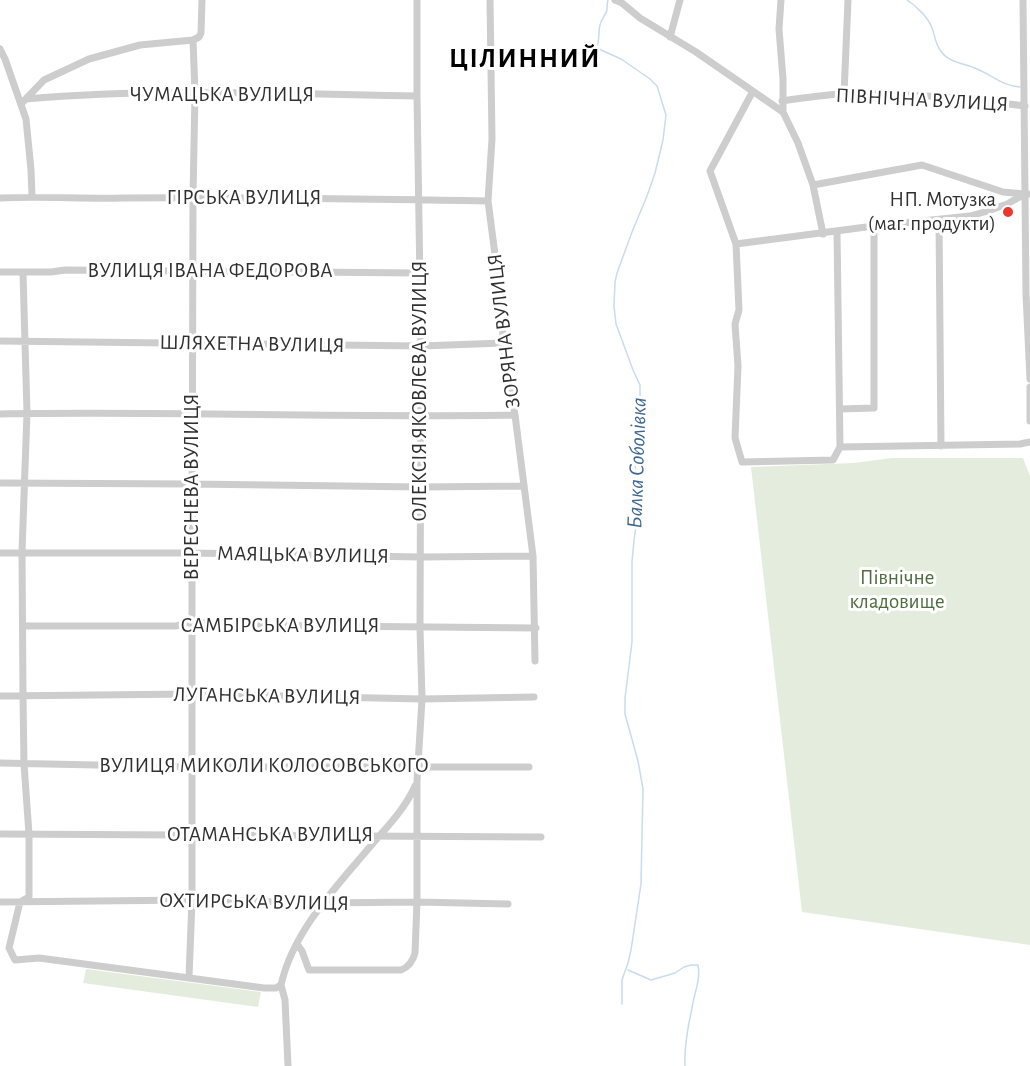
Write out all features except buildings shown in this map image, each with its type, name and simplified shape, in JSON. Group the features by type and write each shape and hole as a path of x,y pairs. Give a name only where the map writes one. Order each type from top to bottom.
{"street":[{"name":"ВЕРЕСНЕВА ВУЛИЦЯ","path":"189,977 192,900 192,343 195,93 193,40 201,33 202,0"},
{"name":"ОЛЕКСІЯ ЯКОВЛЄВА ВУЛИЦЯ","path":"297,944 309,970 401,970 406,968 414,958 417,902 417,781 422,699 417,0"},
{"name":"ЗОРЯНА ВУЛИЦЯ","path":"490,0 492,128 488,201 501,298 503,343 515,415 533,556 535,661"},
{"path":"670,37 680,0"},
{"path":"782,0 779,29 783,112 798,143 813,185 824,234"},
{"path":"844,94 848,0"},
{"path":"1023,0 1028,65 1025,106 1030,379"},
{"path":"620,1 640,18 696,52 783,112"},
{"path":"23,102 44,80 89,59 140,45 193,40"},
{"path":"0,49 23,102 32,196"},
{"path":"753,91 710,171 736,244 739,310 735,324 738,366 735,438 742,462 833,460 840,447 837,232"},
{"name":"ЧУМАЦЬКА ВУЛИЦЯ","path":"23,102 60,96 195,93 417,96"},
{"name":"ПІВНІЧНА ВУЛИЦЯ","path":"782,101 844,94 934,96 1025,106"},
{"path":"813,185 922,165 1003,192 1028,194"},
{"path":"736,244 970,216 1007,204 1028,194"},
{"name":"ГІРСЬКА ВУЛИЦЯ","path":"0,198 32,196 82,199 193,197 488,201"},
{"path":"939,220 940,446"},
{"path":"840,409 874,408 874,226"},
{"name":"ВУЛИЦЯ ІВАНА ФЕДОРОВА","path":"0,272 65,270 420,273"},
{"path":"23,273 27,413 22,552 23,696 24,764 29,834 29,897 20,902 9,948 15,960 39,958 264,988 276,988 281,985"},
{"name":"ШЛЯХЕТНА ВУЛИЦЯ","path":"0,341 421,346 503,343"},
{"path":"1030,387 1030,421"},
{"path":"0,414 515,415"},
{"path":"840,447 1030,442"},
{"path":"0,483 523,486"},
{"name":"МАЯЦЬКА ВУЛИЦЯ","path":"0,553 533,556"},
{"name":"САМБІРСЬКА ВУЛИЦЯ","path":"23,626 176,626 192,621 221,625 536,628"},
{"name":"ЛУГАНСЬКА ВУЛИЦЯ","path":"0,696 191,694 422,699 534,697"},
{"name":"ВУЛИЦЯ МИКОЛИ КОЛОСОВСЬКОГО","path":"0,763 192,767 529,767"},
{"path":"288,1066 285,1000 281,985 289,960 322,903 410,798 417,781"},
{"name":"ОТАМАНСЬКА ВУЛИЦЯ","path":"0,834 541,837"},
{"name":"ОХТИРСЬКА ВУЛИЦЯ","path":"0,902 192,900 508,904"}],"green space":[{"name":"Північне кладовище","path":"892,458 1023,458 1030,476 1030,945 802,912 751,467 854,463"},
{"path":"86,969 261,992 258,1007 83,983"}],"waterway":[{"name":"Балка Соболівка","path":"608,0 600,25 597,46 650,79 657,86 666,115 655,173 615,282 616,324 640,385 640,411 634,443 638,513 632,562 632,642 625,714 643,789 641,884 631,950 622,980 622,1004"},
{"path":"907,0 928,20 938,47 947,58 977,69 1008,85 1020,87"},
{"name":"Балка Соболівка","path":"628,970 651,980 675,973 684,967 698,965 698,981 687,1037 685,1066"}],"place":[{"name":"НП. Мотузка (маг. продукти)","path":"1008,212"}],"district":[{"name":"ЦІЛИННИЙ","path":"525,59"}]}
